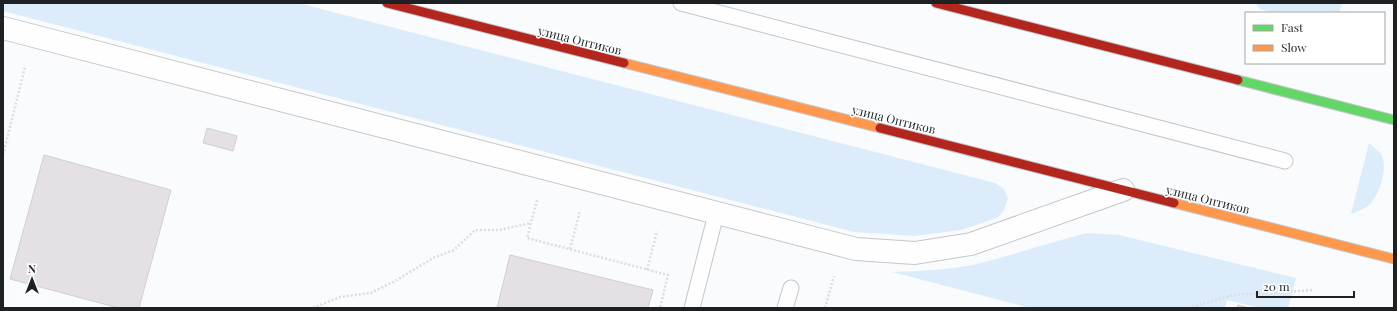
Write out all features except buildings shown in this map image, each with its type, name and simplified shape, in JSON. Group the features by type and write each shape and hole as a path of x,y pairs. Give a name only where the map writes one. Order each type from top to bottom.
{"street":[{"name":"улица Оптиков","path":"387,3 1394,259"},
{"path":"936,3 1394,120"},
{"path":"3,28 716,214 856,249 915,253 971,244 1123,190"}],"lane":[{"path":"681,3 1285,161"},
{"path":"692,308 716,214"},
{"path":"785,308 790,288"}],"path":[{"path":"3,155 25,67"},
{"path":"536,200 527,238 668,275 660,308"},
{"path":"570,249 580,211"},
{"path":"313,308 340,297 371,293 397,280 433,258 454,250 475,230 499,230 531,223"},
{"path":"647,270 657,231"},
{"path":"825,308 834,276"},
{"path":"1188,308 1233,295 1313,290"}],"shaded area":[{"path":"3,3 298,3 995,183 1004,189 1008,199 1004,210 997,218 961,230 914,236 854,232 3,11"},
{"path":"1255,3 1342,3 1339,12 1270,12 1260,9"},
{"path":"1369,143 1381,154 1383,160 1384,167 1381,183 1375,198 1370,204 1365,208 1351,214"},
{"path":"1087,233 1119,235 1296,278 1288,308 1260,308 1227,300 1225,308 1030,308 892,272 924,271 977,264"}],"traffic: fast":[{"path":"1238,80 1394,120"}],"traffic: slow":[{"path":"624,63 880,128"},
{"path":"1174,203 1394,259"}],"traffic: jam":[{"path":"387,3 624,63"},
{"path":"936,3 1238,80"},
{"path":"880,128 1174,203"}]}
